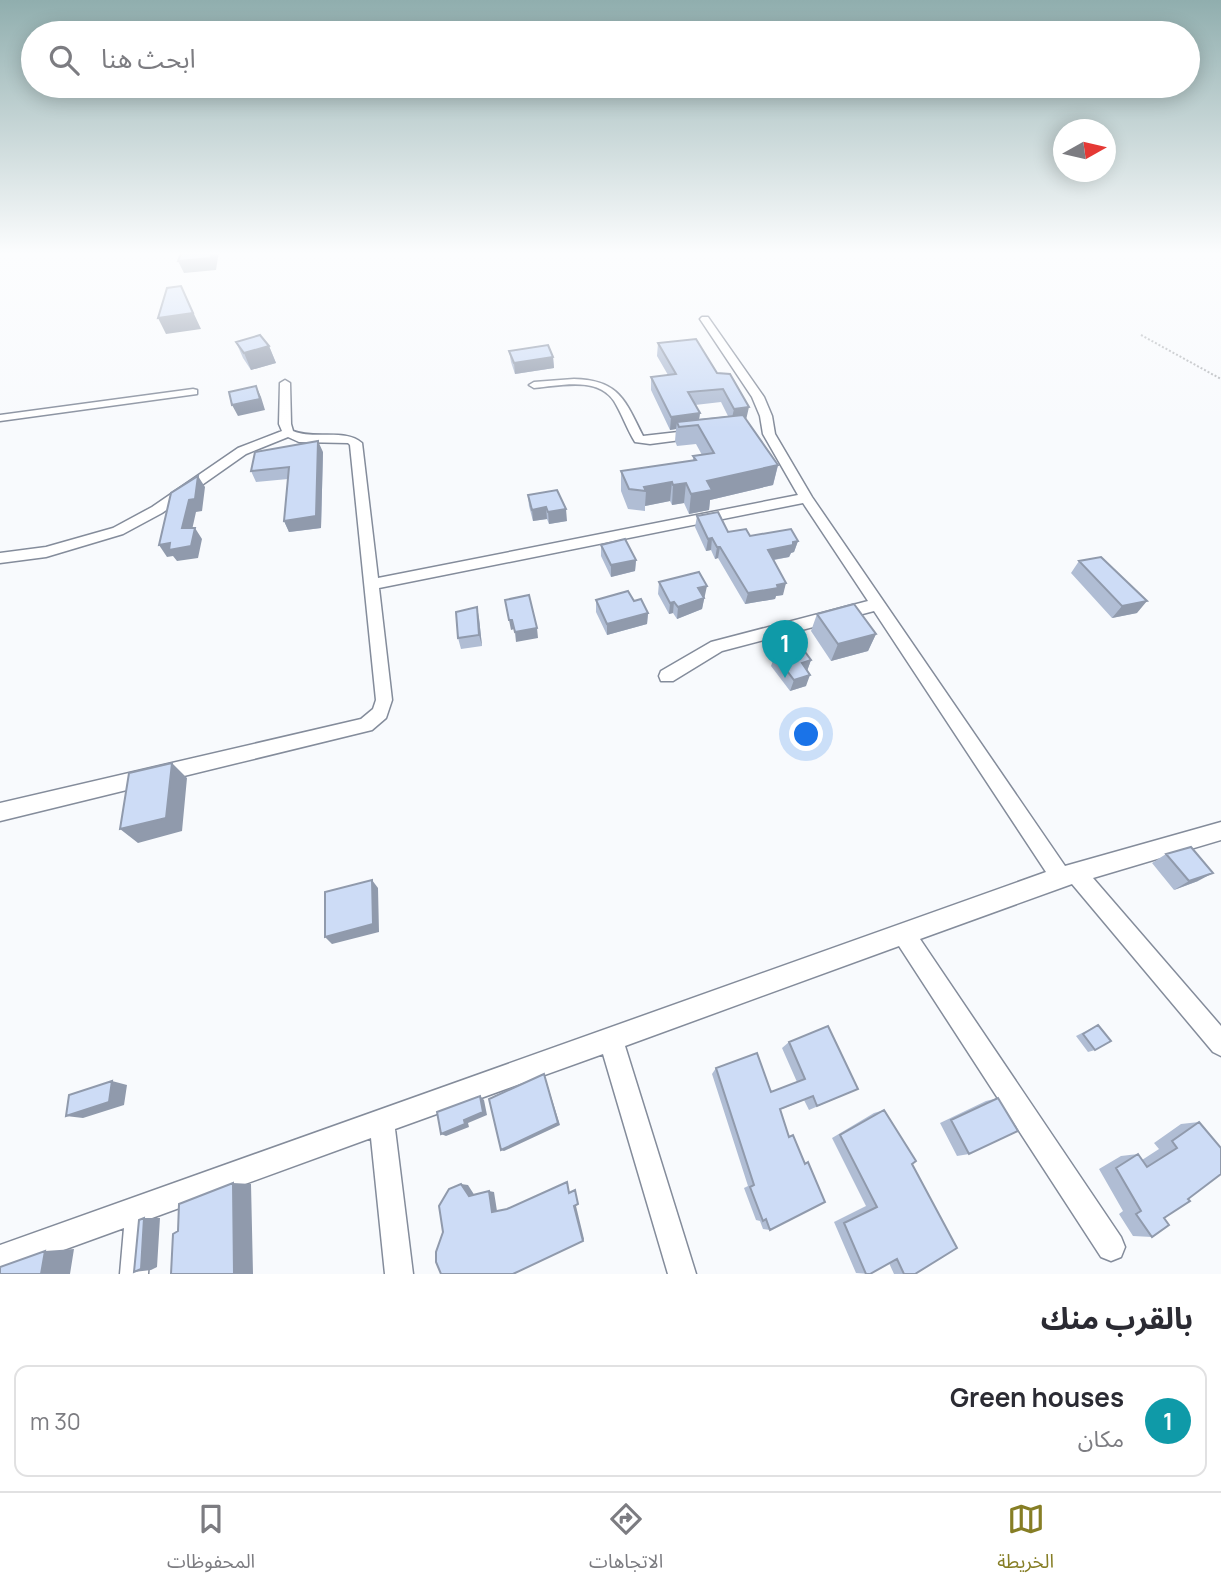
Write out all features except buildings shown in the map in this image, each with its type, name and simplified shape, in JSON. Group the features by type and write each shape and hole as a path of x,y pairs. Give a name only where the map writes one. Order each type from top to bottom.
{"street":[{"path":"705,319 758,397 761,425 806,498 1068,875 1221,1044"},
{"path":"285,383 285,424 288,433"},
{"path":"534,385 592,383 602,386 613,393 639,439 705,433"},
{"path":"0,418 193,392"},
{"path":"0,558 46,552 118,531 157,510 242,451 288,433 299,438 350,440 356,443 384,699 380,713 366,725 0,812"},
{"path":"370,585 806,498"},
{"path":"667,676 717,646 878,604"},
{"path":"0,1259 1068,875 1221,831"},
{"path":"904,934 1111,1247"},
{"path":"611,1039 682,1274"},
{"path":"382,1122 399,1274"},
{"path":"134,1274 139,1209"}],"path":[{"path":"1141,335 1221,379"}],"place":[{"name":"Green houses","path":"785,678"}]}
